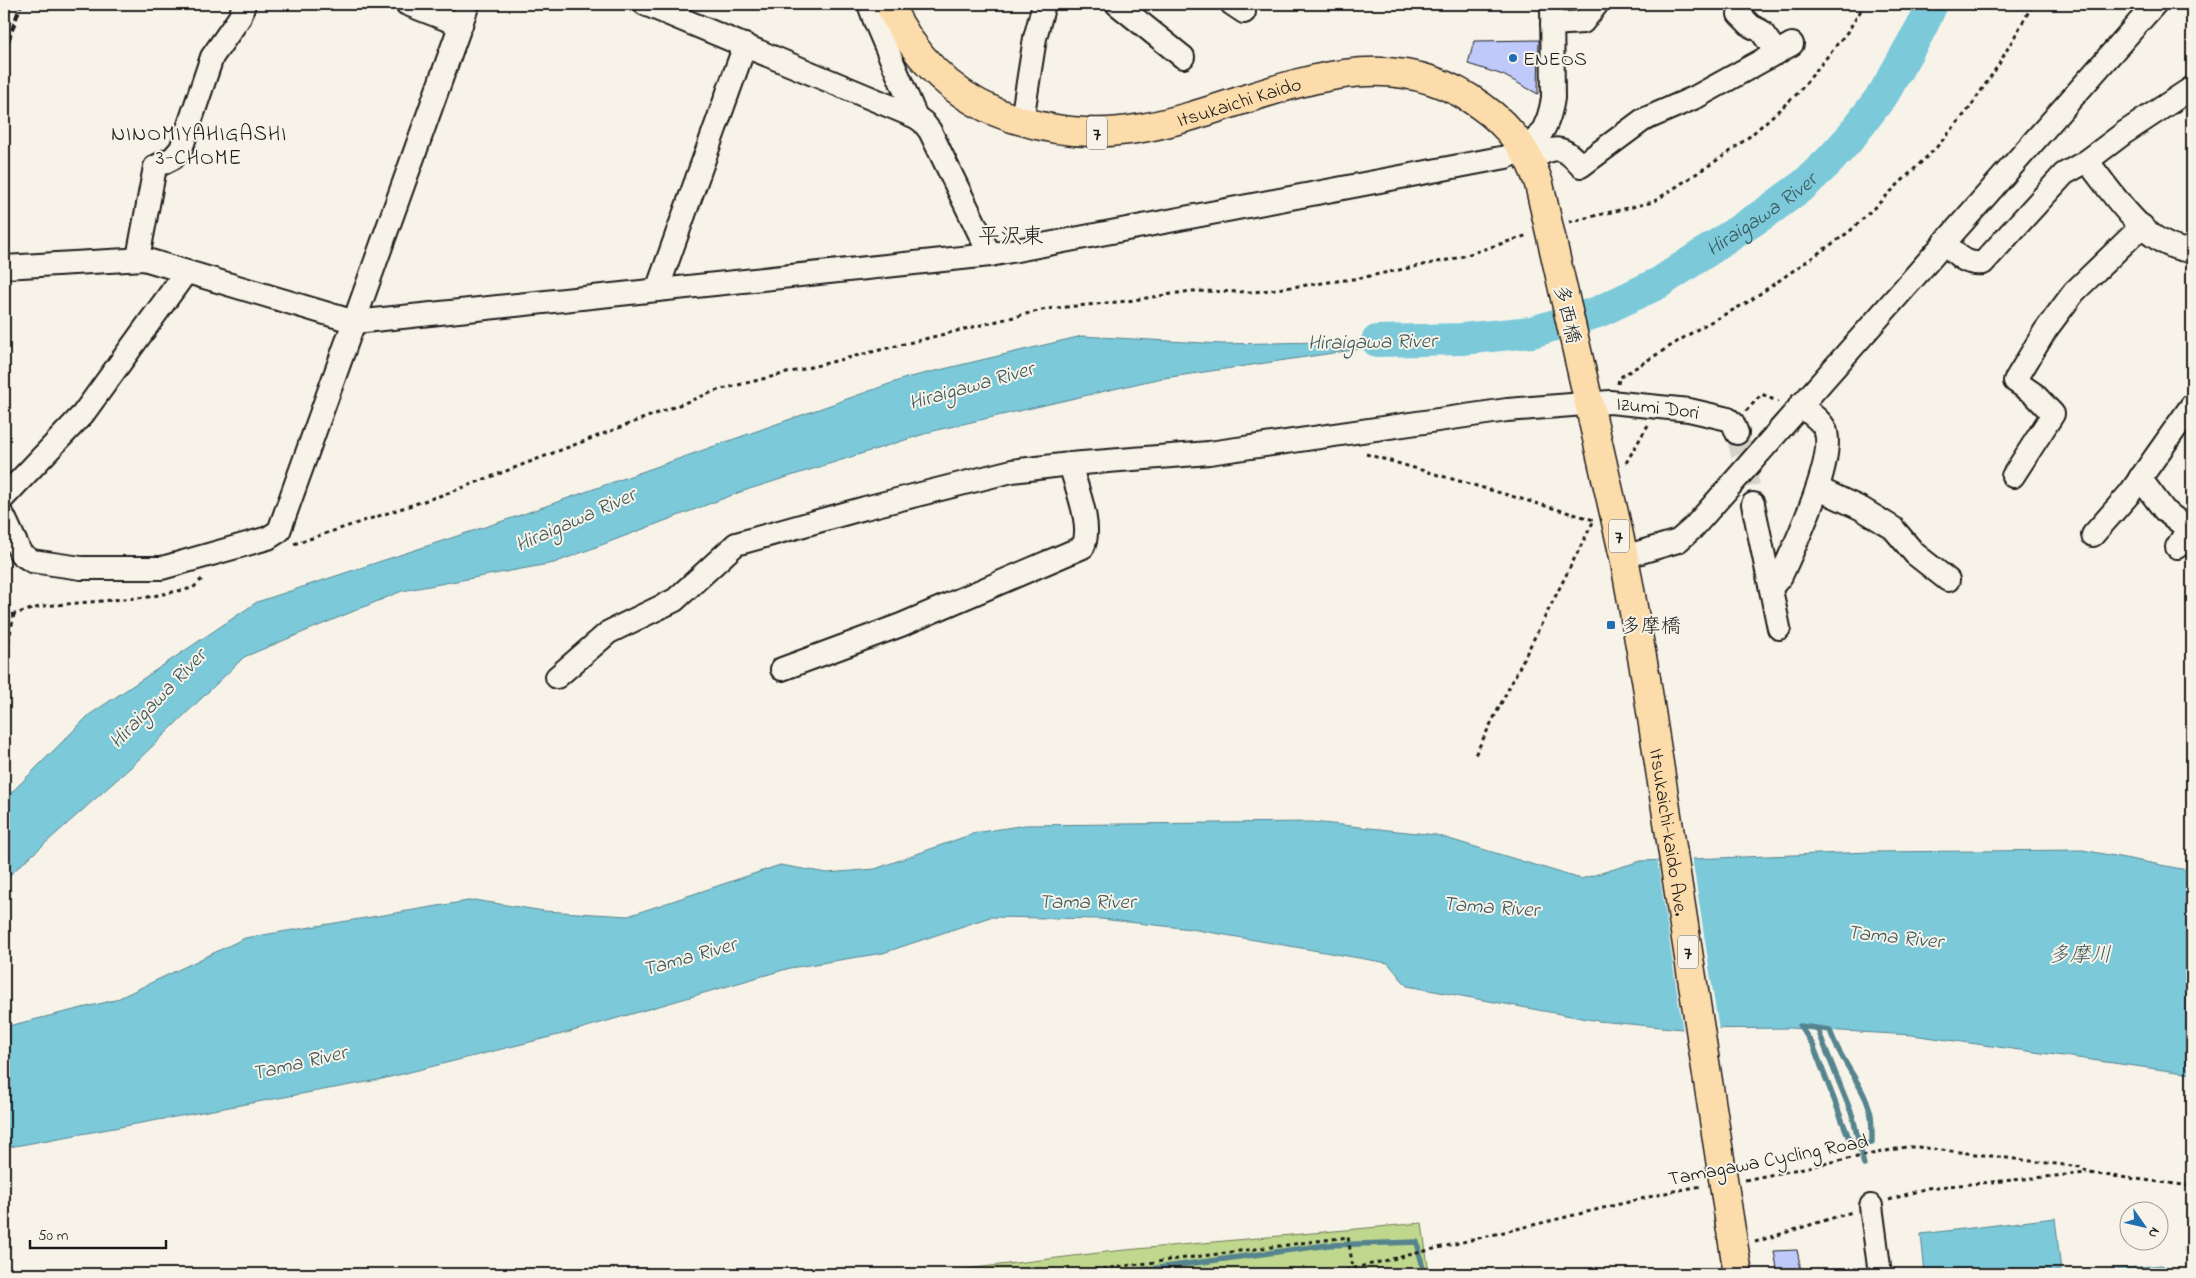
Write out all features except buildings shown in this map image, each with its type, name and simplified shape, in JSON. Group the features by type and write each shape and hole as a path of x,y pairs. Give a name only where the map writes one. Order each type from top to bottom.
{"main road":[{"name":"Itsukaichi Kaido","path":"890,4 910,42 922,58 942,78 977,103 1022,120 1054,129 1084,133 1128,130 1172,121 1326,76 1366,71 1400,72 1448,85 1469,97 1505,128 1527,155 1539,184 1549,231"},
{"name":"多西橋","path":"1549,231 1588,399"},
{"name":"Itsukaichi-kaido Ave.","path":"1588,399 1624,557 1646,679 1734,1249"}],"street":[{"path":"138,258 155,167 173,158 181,149 212,57 240,17 244,4"},
{"path":"407,4 461,25"},
{"path":"4,517 21,554 32,561 81,568 162,568 268,538 285,538 355,322 468,4"},
{"path":"645,4 916,117 923,122 930,131 990,255"},
{"path":"869,4 916,117"},
{"path":"1022,120 1042,4"},
{"path":"1117,4 1183,57"},
{"path":"1527,155 1551,112 1553,98 1552,14 1583,22 1597,4"},
{"path":"1624,557 1668,545 1684,537 2154,4"},
{"path":"4,267 138,258 355,322 990,255 1506,157 1527,155 1552,148 1564,150 1581,166 1643,120 1696,97 1784,48 1751,26 1739,14"},
{"path":"657,290 745,45"},
{"path":"1944,242 1965,261 1972,264 1983,264 2064,174 2087,161 2124,133 2192,88"},
{"path":"2087,161 2142,226 2161,242 2192,251"},
{"path":"2013,476 2053,414 2034,394 2015,381 2045,332 2074,292 2142,226"},
{"path":"4,497 83,414 186,272"},
{"name":"Izumi Dori","path":"556,677 609,632 675,600 736,544 866,508 1012,471 1070,464 1210,453 1588,399 1689,410 1732,425"},
{"path":"2093,535 2140,478 2192,405"},
{"path":"1771,588 1780,576 1819,488 1827,435 1824,427 1797,408"},
{"path":"782,669 901,624 1083,547 1087,538 1086,527 1070,464"},
{"path":"2140,478 2164,510 2188,529 2177,546"},
{"path":"1819,488 1893,528 1915,554 1948,580"},
{"path":"1753,504 1779,628"},
{"path":"1870,1206 1880,1274"}],"path":[{"path":"285,538 451,492 718,390 1046,309 1127,301 1191,291 1254,292 1360,278 1457,258 1540,232 1653,202 1728,153 1797,94 1848,31 1865,4"},
{"path":"1617,402 1619,378 1701,327 1748,302 1802,267 1849,232 1902,182 1935,149 1969,109 2000,64 2033,4"},
{"path":"1732,425 1762,394 1797,408"},
{"path":"1623,467 1648,425 1652,405"},
{"path":"1366,454 1594,520 1475,755"},
{"path":"4,615 43,606 148,597 193,588"},
{"path":"4,665 14,614"},
{"name":"Tamagawa Cycling Road","path":"1741,1181 1906,1147 1918,1147 2080,1167 2088,1173 2192,1186"},
{"path":"1734,1249 1927,1188 2088,1173"},
{"name":"Tamagawa Cycling Road","path":"1330,1274 1674,1191 1706,1186"},
{"path":"1063,1274 1348,1237 1353,1268"}],"green space":[{"path":"1422,1223 1429,1274 925,1274 1115,1251"}],"water":[{"path":"1082,336 1221,344 1421,340 1157,379 937,430 743,491 554,563 402,591 244,657 131,767 4,880 4,800 89,715 257,602 515,517 906,378"},
{"name":"多摩川","path":"1313,822 1436,835 1581,879 1641,861 1870,852 2083,850 2192,871 2192,1074 1912,1035 1789,1028 1682,1029 1598,1021 1407,986 1388,963 1191,929 1101,919 990,917 883,953 790,968 566,1033 378,1080 4,1148 4,1027 115,1000 245,938 474,900 544,911 628,916 780,865 827,873 875,869 975,833 1025,825"},
{"path":"2055,1218 2061,1271 2031,1274 1925,1274 1921,1234"},
{"path":"2192,1229 2192,1260 2184,1250 2184,1246"},
{"path":"2162,1265 2176,1274 2113,1274 2116,1269"}],"pier":[{"path":"1692,857 1719,1031 1683,1032 1657,858"}],"waterway":[{"name":"Hiraigawa River","path":"1377,341 1462,339 1532,332 1598,312 1659,283 1768,211 1805,184 1829,161 1849,139 1884,93 1921,28 1932,4"},
{"path":"1800,1026 1830,1030 1839,1052 1868,1104 1871,1115 1872,1143 1852,1146 1813,1045 1800,1026"},
{"path":"1818,1030 1853,1117 1864,1165"},
{"path":"1113,1274 1328,1245 1417,1242 1424,1274"}],"tunnel":[{"path":"1737,433 1753,504"}],"railway":[{"path":"4,53 21,4"}],"place":[{"name":"ENEOS","path":"1513,58"},
{"name":"多摩橋","path":"1611,625"}],"district":[{"name":"NINOMIYAHIGASHI 3-CHOME","path":"199,145"},
{"name":"平沢東","path":"1011,235"}],"water label":[{"name":"Tama River","path":"1087,901"},
{"name":"Tama River","path":"1491,906"},
{"name":"Tama River","path":"1895,936"},
{"name":"Tama River","path":"689,956"},
{"name":"Tama River","path":"299,1062"}]}
